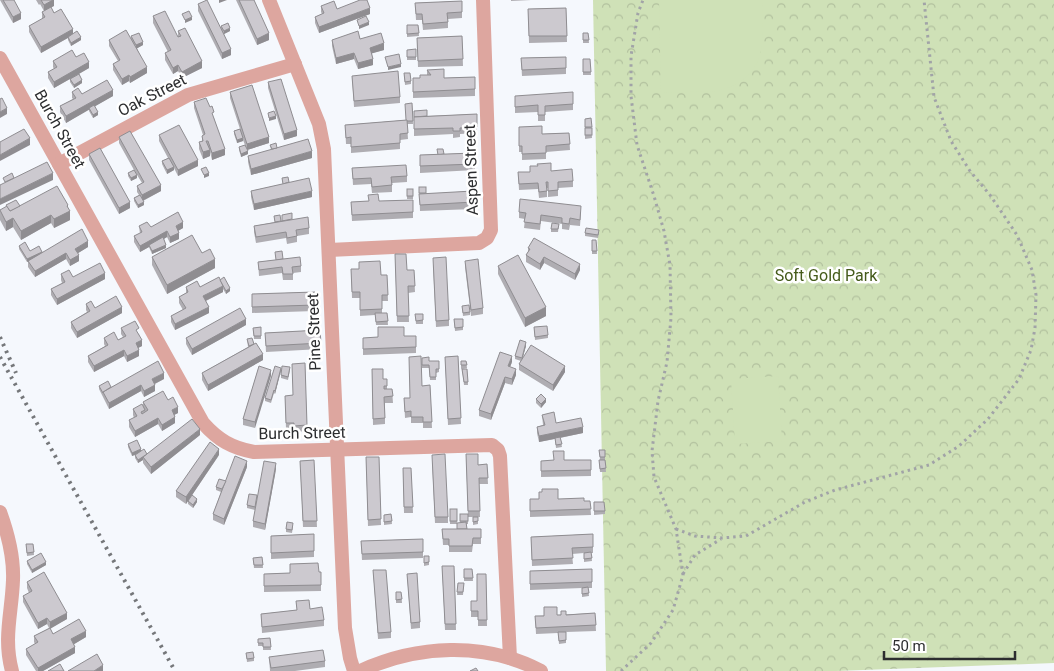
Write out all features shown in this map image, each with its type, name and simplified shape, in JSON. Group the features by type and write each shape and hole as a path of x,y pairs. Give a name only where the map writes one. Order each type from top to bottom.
{"street":[{"name":"Pine Street","path":"269,0 319,124 324,149 345,628 354,671"},
{"name":"Aspen Street","path":"329,250 479,243 487,238 491,230 483,0"},
{"name":"Burch Street","path":"0,58 204,423 223,442 240,450 254,452 492,446 498,450 500,456 510,658"},
{"name":"Oak Street","path":"59,164 188,94 295,64"},
{"path":"0,512 8,534 12,559 13,577 6,594 7,638 12,671"},
{"path":"360,671 410,654 437,650 492,654 510,658 541,671"}],"path":[{"path":"643,0 638,13 631,56 631,96 637,144 664,231 670,265 671,318 667,362 658,401 652,451 654,477 676,529 683,575"},
{"path":"676,529 695,536 722,538 746,536 805,502 835,490 929,465 959,446 988,419 1019,379 1031,350 1035,328 1036,295 1032,270 1018,235 990,195 970,172 951,141 934,97 924,0"},
{"path":"621,671 650,643 673,610 683,575 695,555 722,538"}],"green space":[{"name":"Soft Gold Park","path":"593,0 1054,0 1054,663 836,671 606,671"},
{"path":"659,0 762,0 762,44 754,67 746,77 734,85 718,91 661,93"},
{"path":"778,376 782,441 735,444 731,379"}],"building":[{"path":"3,0 14,0 21,13 13,17"},
{"path":"41,0 53,0 44,5"},
{"path":"207,0 231,49 222,53 198,4"},
{"path":"239,0 254,0 269,33 257,39"},
{"path":"360,0 367,0 370,8 319,27 315,17 324,13 321,6 334,1 337,9"},
{"path":"462,1 462,12 447,13 448,22 423,24 422,14 416,14 415,3"},
{"path":"51,7 54,13 61,9 73,29 41,47 29,26 45,17 42,12"},
{"path":"566,8 567,36 529,36 528,9"},
{"path":"165,11 178,37 181,36 178,31 185,28 202,61 182,72 178,65 173,68 165,53 171,50 153,16"},
{"path":"189,11 192,17 185,20 182,14"},
{"path":"366,16 369,22 359,26 357,20"},
{"path":"228,23 230,28 224,31 221,26"},
{"path":"407,25 418,25 419,33 407,34"},
{"path":"126,30 147,67 130,77 129,75 122,79 113,64 120,60 109,40"},
{"path":"77,31 81,37 71,43 68,37"},
{"path":"358,31 360,39 381,33 384,43 370,48 373,59 358,63 354,53 336,58 332,40"},
{"path":"139,33 143,42 136,45 131,36"},
{"path":"583,33 588,33 589,40 583,40"},
{"path":"462,36 463,59 418,61 417,38"},
{"path":"416,49 416,57 407,57 407,50"},
{"path":"72,50 76,57 84,53 89,62 54,82 48,72 57,67 53,61"},
{"path":"399,54 401,64 388,67 385,57"},
{"path":"566,57 566,68 522,70 521,58"},
{"path":"583,59 590,59 591,72 583,72"},
{"path":"444,69 444,78 475,77 475,89 413,92 413,78 420,78 420,75 431,75 427,70"},
{"path":"398,71 400,97 354,101 352,76"},
{"path":"404,73 410,73 411,81 405,82"},
{"path":"79,74 82,80 74,85 70,79"},
{"path":"281,79 297,130 284,134 268,82"},
{"path":"107,80 113,90 66,116 60,106 76,98 72,92 78,88 82,94"},
{"path":"252,85 269,137 247,144 230,92"},
{"path":"573,92 573,104 545,106 545,115 538,115 538,105 515,107 515,96"},
{"path":"2,98 7,108 0,112 0,99"},
{"path":"206,98 210,107 212,106 214,112 212,113 225,149 212,153 208,141 206,141 210,150 203,152 199,142 203,141 202,136 205,134 194,102"},
{"path":"412,103 413,121 407,121 405,104"},
{"path":"94,105 98,112 93,115 89,108"},
{"path":"427,110 427,116 414,117 414,111"},
{"path":"274,111 276,116 269,118 268,113"},
{"path":"477,114 477,127 460,128 460,131 453,131 453,128 414,129 414,117"},
{"path":"591,118 592,127 585,127 585,119"},
{"path":"407,120 408,133 400,134 400,143 351,147 351,137 346,138 345,125"},
{"path":"179,125 198,160 178,170 159,135"},
{"path":"542,126 542,134 569,133 570,144 546,146 546,153 522,154 522,146 519,146 519,127"},
{"path":"585,128 592,128 592,135 585,135"},
{"path":"24,129 30,138 0,155 0,142"},
{"path":"240,129 243,138 237,140 234,131"},
{"path":"130,131 161,185 142,195 137,186 144,182 119,137"},
{"path":"308,139 312,151 251,169 248,156"},
{"path":"276,143 277,148 272,149 270,145"},
{"path":"245,145 248,151 241,154 239,147"},
{"path":"100,148 130,202 119,208 89,154"},
{"path":"437,149 443,149 444,154 438,155"},
{"path":"474,153 475,164 420,166 420,155"},
{"path":"169,158 174,167 167,170 162,161"},
{"path":"47,162 53,173 0,199 0,185"},
{"path":"551,163 551,171 572,169 573,181 558,182 558,190 548,191 548,182 546,182 547,191 539,192 538,183 519,184 518,172 530,172 530,166"},
{"path":"406,165 407,176 391,177 392,185 372,187 371,178 353,179 352,168"},
{"path":"206,167 209,173 204,175 201,169"},
{"path":"134,170 137,175 131,178 128,173"},
{"path":"12,173 14,178 5,182 3,178"},
{"path":"288,177 289,182 283,184 282,178"},
{"path":"309,178 312,191 254,204 251,191"},
{"path":"57,186 70,211 54,219 51,215 21,231 13,218 6,222 0,210 7,206 10,211"},
{"path":"419,187 426,187 426,193 419,193"},
{"path":"407,189 413,189 413,196 407,196"},
{"path":"473,191 474,202 420,205 419,194"},
{"path":"378,194 379,201 413,200 413,212 352,215 351,202 369,201 368,195"},
{"path":"140,195 144,202 138,205 134,198"},
{"path":"520,199 581,206 580,220 570,218 569,224 562,223 562,218 541,215 540,224 524,222 526,213 519,212"},
{"path":"16,200 20,206 10,211 6,205"},
{"path":"178,212 183,222 176,226 179,233 170,237 167,231 140,246 134,236 142,232 139,226 147,222 151,227"},
{"path":"292,213 292,219 282,221 282,215"},
{"path":"280,215 281,221 275,222 274,216"},
{"path":"308,217 309,228 296,230 297,236 287,238 286,232 256,237 254,226"},
{"path":"552,223 559,224 558,229 551,229"},
{"path":"586,228 599,230 598,235 585,233"},
{"path":"82,229 88,241 75,249 79,255 70,260 66,253 35,271 28,261"},
{"path":"192,235 202,253 210,249 215,259 167,285 152,257"},
{"path":"163,237 166,245 152,251 149,245"},
{"path":"534,238 580,264 575,274 544,257 540,264 526,255"},
{"path":"592,240 596,240 597,251 592,251"},
{"path":"25,242 30,251 39,246 42,252 27,259 19,246"},
{"path":"282,251 283,259 276,260 275,252"},
{"path":"395,254 406,254 407,270 414,270 415,286 408,286 409,316 397,316"},
{"path":"518,255 546,307 525,318 498,266"},
{"path":"300,257 301,266 292,267 293,274 283,274 282,267 259,270 258,262"},
{"path":"446,257 449,320 436,321 433,258"},
{"path":"478,259 483,308 471,310 465,261"},
{"path":"380,261 381,275 387,275 388,295 382,295 382,309 360,310 360,292 352,292 351,269 359,269 359,262"},
{"path":"100,263 105,273 57,299 51,289 65,282 61,274 69,270 73,277"},
{"path":"219,277 223,286 203,296 209,307 175,324 171,316 186,308 179,297 188,292 186,287 197,281 200,287"},
{"path":"224,277 230,288 226,291 220,280"},
{"path":"315,292 315,305 252,307 252,294"},
{"path":"116,296 122,307 77,332 71,322 90,311 86,304 91,301 95,308"},
{"path":"469,305 470,312 463,313 462,306"},
{"path":"240,308 246,319 192,349 186,338"},
{"path":"375,313 387,313 388,321 376,322"},
{"path":"415,314 423,314 423,320 416,321"},
{"path":"454,319 463,319 463,327 455,328"},
{"path":"135,321 139,328 136,330 142,340 136,343 139,350 127,356 124,350 94,366 88,356 108,345 104,338 114,332 118,340 126,336 121,328"},
{"path":"547,326 548,335 535,337 534,327"},
{"path":"261,327 261,336 254,336 253,328"},
{"path":"378,327 404,327 404,336 416,336 416,347 363,349 363,338 378,337"},
{"path":"320,330 321,343 266,346 265,333"},
{"path":"252,338 254,344 249,346 247,339"},
{"path":"520,340 526,342 522,358 515,356"},
{"path":"256,343 263,354 208,385 202,373"},
{"path":"531,345 565,366 553,385 519,364"},
{"path":"500,352 512,356 508,366 516,369 512,379 505,377 491,414 479,410"},
{"path":"421,356 422,386 430,385 432,422 423,422 423,417 411,417 411,411 405,412 404,398 410,398 409,357"},
{"path":"458,356 461,418 448,419 445,357"},
{"path":"429,357 429,361 439,361 436,377 430,377 429,365 422,365 422,358"},
{"path":"158,361 164,373 152,379 155,385 144,391 141,385 109,403 103,392"},
{"path":"461,361 466,361 467,365 461,365"},
{"path":"305,363 307,425 294,426 294,423 286,423 285,396 293,395 292,364"},
{"path":"259,366 271,370 255,422 243,419"},
{"path":"275,366 281,368 271,400 265,398"},
{"path":"282,366 290,367 288,377 281,375"},
{"path":"372,369 383,369 383,379 387,379 387,386 384,386 384,389 392,389 393,396 384,397 385,418 373,419"},
{"path":"462,369 467,369 468,382 464,382"},
{"path":"108,381 111,387 103,393 99,386"},
{"path":"163,391 168,400 173,397 178,407 172,410 175,417 162,425 158,418 135,431 129,420 137,416 133,409 142,404 145,410 141,412 142,414 148,410 143,402"},
{"path":"541,394 546,399 541,404 536,399"},
{"path":"554,412 556,423 581,418 583,427 539,436 537,427 545,425 542,415"},
{"path":"192,419 200,429 151,467 143,457"},
{"path":"560,437 562,444 556,445 555,438"},
{"path":"137,440 141,449 132,453 128,444"},
{"path":"210,442 219,449 186,497 176,491"},
{"path":"144,449 147,454 138,460 135,455"},
{"path":"599,450 605,450 605,457 600,457"},
{"path":"553,451 564,451 564,460 591,460 591,470 541,471 541,461 554,460"},
{"path":"445,454 448,517 435,517 432,455"},
{"path":"466,454 478,454 478,465 487,464 488,478 479,478 480,511 468,511"},
{"path":"235,456 247,461 224,519 213,514"},
{"path":"366,457 379,457 381,519 368,520"},
{"path":"314,460 317,521 303,521 300,461"},
{"path":"599,460 605,460 606,468 600,469"},
{"path":"264,461 276,463 265,524 253,521"},
{"path":"403,468 411,468 413,507 404,507"},
{"path":"219,479 226,481 222,489 216,487"},
{"path":"542,489 558,489 558,499 584,498 584,501 590,501 591,509 530,511 530,499 539,499 539,492 542,492"},
{"path":"249,494 257,495 255,507 247,505"},
{"path":"192,495 197,499 193,505 188,501"},
{"path":"594,502 604,502 605,511 594,511"},
{"path":"450,509 457,509 457,521 450,521"},
{"path":"391,514 392,521 384,522 384,515"},
{"path":"460,514 468,514 468,521 460,521"},
{"path":"473,517 478,517 478,521 473,522"},
{"path":"287,522 293,523 292,530 286,529"},
{"path":"466,522 467,529 457,529 457,523"},
{"path":"442,529 481,529 481,538 473,538 472,546 449,546 449,539 443,539"},
{"path":"314,534 314,551 271,553 271,536"},
{"path":"593,534 593,547 572,548 573,558 532,560 531,537"},
{"path":"423,539 423,552 362,554 361,541"},
{"path":"26,544 33,544 34,552 27,553"},
{"path":"591,552 592,558 584,559 584,553"},
{"path":"41,553 46,562 32,570 27,561"},
{"path":"424,556 429,556 429,562 424,563"},
{"path":"262,557 263,565 254,565 253,558"},
{"path":"318,563 319,572 321,572 321,585 264,586 264,574 290,573 290,564"},
{"path":"442,566 454,566 456,624 445,624"},
{"path":"464,569 472,569 473,578 464,578"},
{"path":"592,569 592,582 530,584 530,571"},
{"path":"373,570 386,570 391,632 378,633"},
{"path":"44,572 67,613 50,622 47,618 38,623 23,596 32,591 27,582"},
{"path":"417,573 420,622 411,623 407,574"},
{"path":"477,574 486,574 487,620 478,620 478,611 471,611 471,601 477,601"},
{"path":"458,583 464,583 463,592 457,592"},
{"path":"588,587 589,593 582,594 582,588"},
{"path":"396,592 401,592 402,599 396,600"},
{"path":"309,600 310,609 322,607 324,620 262,627 261,614 297,610 296,601"},
{"path":"544,607 557,607 557,615 561,615 561,611 566,611 566,615 595,613 596,625 536,628 535,616 544,616"},
{"path":"79,619 86,631 71,639 75,647 38,668 26,649 38,642 34,636 50,628 53,634"},
{"path":"558,632 566,632 566,640 559,641"},
{"path":"270,638 271,647 263,647 263,643 258,643 258,639"},
{"path":"323,650 325,661 271,668 269,657"},
{"path":"253,652 254,658 247,659 246,653"},
{"path":"97,654 103,665 94,671 68,671"},
{"path":"60,664 64,671 48,671"}],"railway":[{"path":"0,337 16,373"},
{"path":"0,357 175,671"}]}
